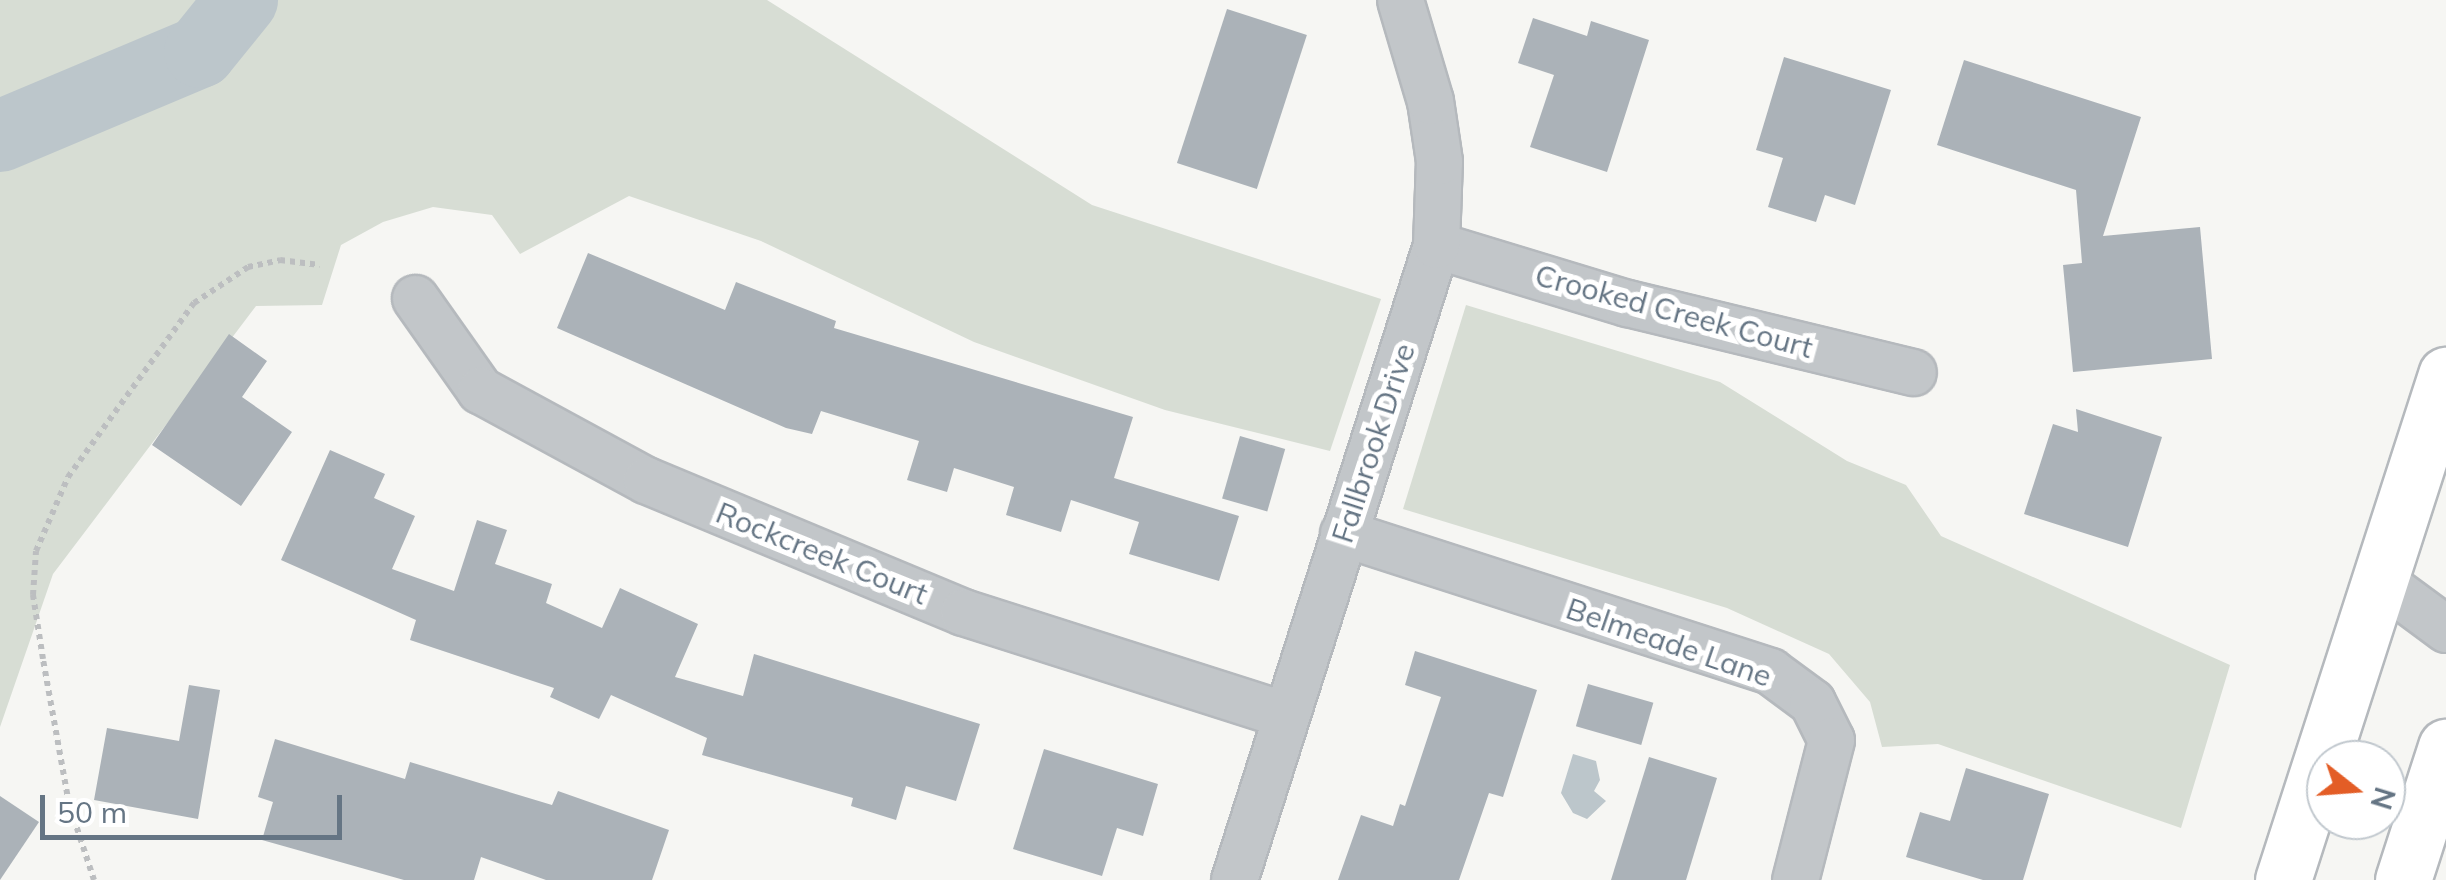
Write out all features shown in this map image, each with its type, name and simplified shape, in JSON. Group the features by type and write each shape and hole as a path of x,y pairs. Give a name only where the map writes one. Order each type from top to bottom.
{"main road":[{"path":"2283,880 2446,375"},
{"path":"2402,880 2446,747"}],"street":[{"name":"Fallbrook Drive","path":"1234,880 1436,245 1440,161 1430,101 1400,0"},
{"name":"Crooked Creek Court","path":"1436,245 1626,303 1913,372"},
{"name":"Rockcreek Court","path":"415,298 480,390 646,480 963,612 1286,715"},
{"name":"Belmeade Lane","path":"1343,533 1770,671 1812,702 1831,740 1795,880"},
{"path":"2381,581 2446,585"},
{"path":"2381,581 2446,629"}],"path":[{"path":"94,880 69,804 43,659 33,595 36,552 68,477 194,303 248,267 280,260 320,265"}],"shaded area":[{"path":"0,0 767,0 1092,205 1381,299 1330,451 1165,410 974,342 761,241 629,196 520,254 492,215 433,207 383,222 341,245 322,305 256,306 53,574 0,727"},
{"path":"1466,305 1720,382 1847,461 1906,485 1941,536 2230,665 2181,828 1938,744 1882,747 1870,702 1829,654 1727,608 1403,509"},
{"path":"1573,754 1596,761 1600,780 1594,791 1606,801 1587,819 1573,813 1561,793"}],"building":[{"path":"1227,9 1307,35 1257,189 1177,163"},
{"path":"1533,18 1587,36 1591,21 1649,40 1607,172 1530,147 1554,75 1518,63"},
{"path":"1784,57 1891,90 1855,205 1825,195 1816,222 1768,207 1783,158 1756,150"},
{"path":"1964,60 2141,117 2103,236 2200,227 2212,359 2073,372 2063,265 2082,263 2076,190 1937,145"},
{"path":"588,253 725,310 736,282 836,321 834,328 1133,417 1114,478 1239,516 1219,581 1129,554 1139,522 1071,500 1061,532 1006,515 1014,487 954,468 947,492 907,480 919,441 821,411 812,434 786,428 557,328"},
{"path":"229,334 267,361 242,397 292,432 241,506 152,445"},
{"path":"2076,409 2162,437 2128,547 2024,514 2053,424 2078,432"},
{"path":"1240,436 1285,449 1267,511 1222,498"},
{"path":"330,450 385,474 374,498 415,516 392,569 454,591 477,520 507,530 495,564 552,584 546,603 602,628 620,588 698,624 675,677 743,696 754,654 980,724 956,801 906,786 896,820 851,806 853,798 702,755 707,738 611,695 599,719 550,697 554,688 410,640 416,620 281,560"},
{"path":"1415,651 1537,690 1503,797 1489,793 1459,880 1338,880 1361,815 1393,826 1400,804 1405,806 1441,697 1405,685"},
{"path":"1588,684 1653,703 1641,745 1576,726"},
{"path":"189,685 220,690 198,819 94,800 107,728 179,741"},
{"path":"275,739 405,779 410,762 552,805 558,791 669,830 652,880 546,880 481,857 474,880 404,880 262,840 273,802 258,797"},
{"path":"1044,749 1158,784 1143,836 1117,828 1102,876 1013,849"},
{"path":"1649,757 1717,778 1686,880 1611,880"},
{"path":"1966,768 2049,794 2023,880 1983,880 1906,857 1920,812 1950,821"},
{"path":"0,796 39,822 0,880"}],"waterway":[{"path":"0,136 200,52 242,0"}]}
